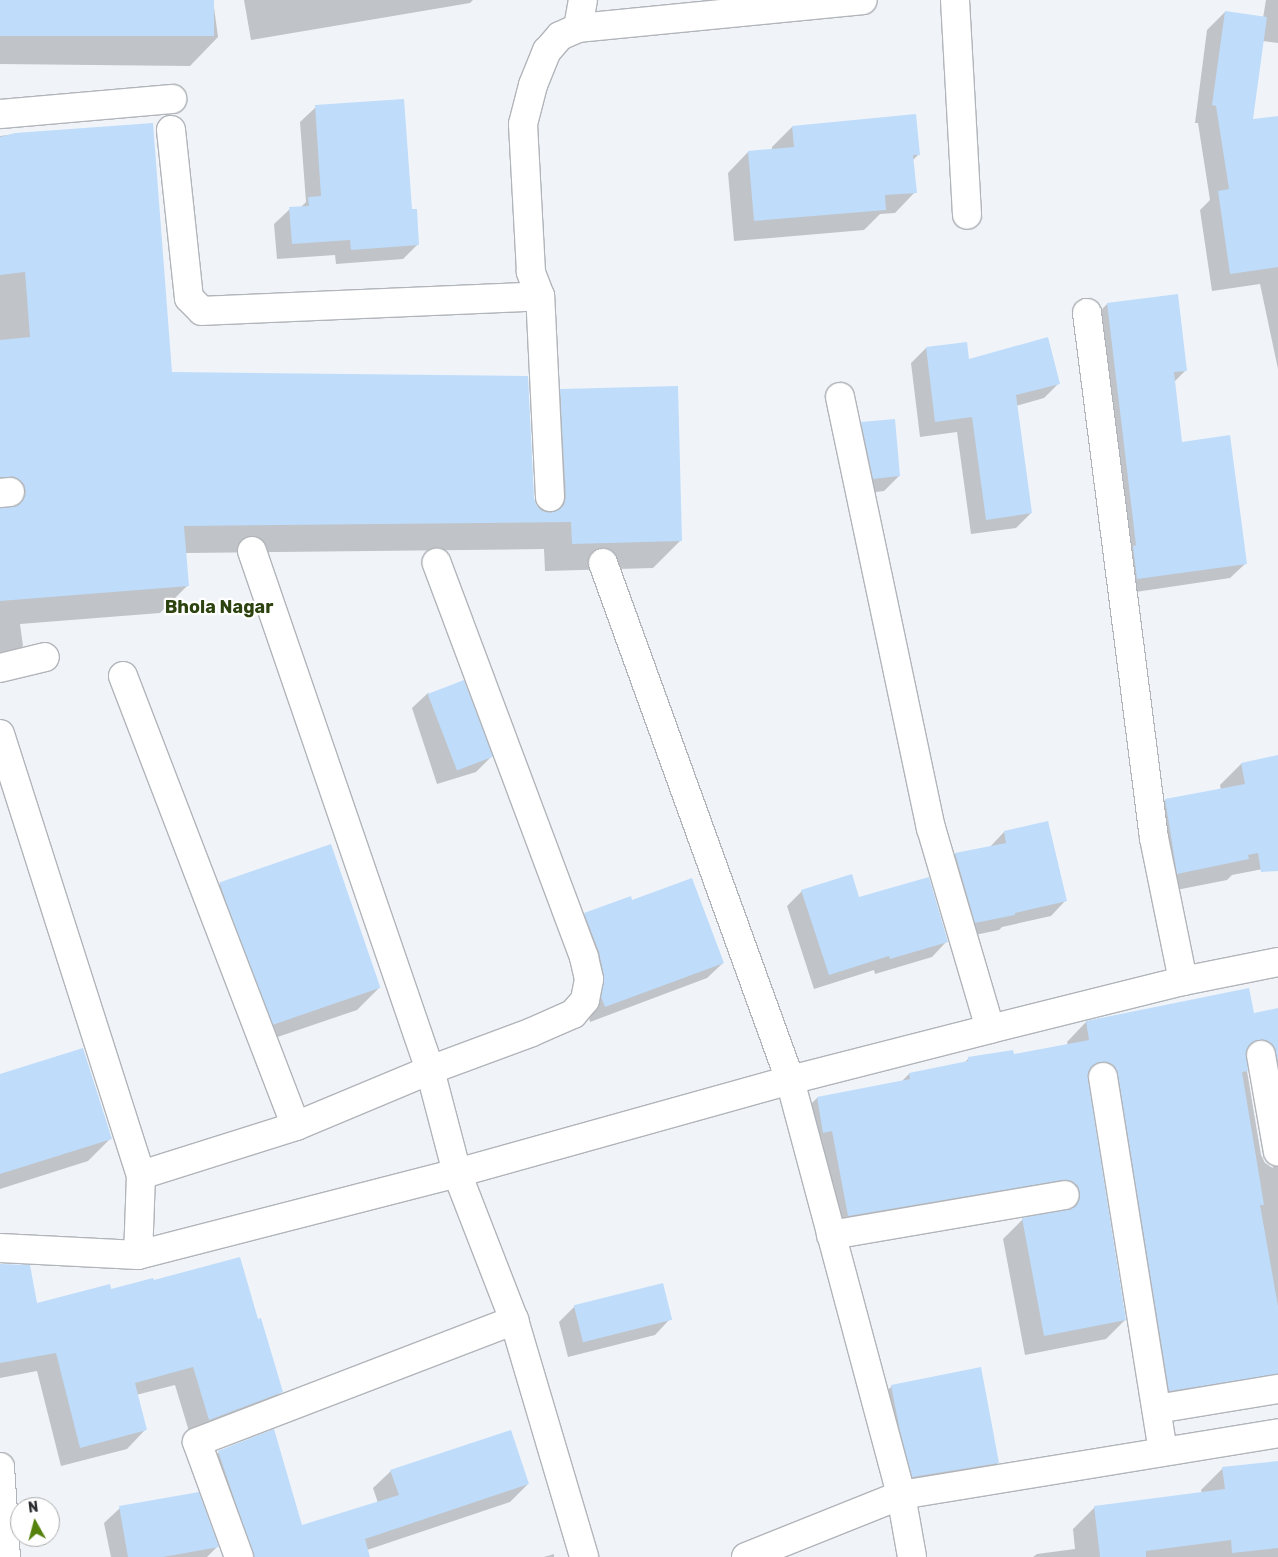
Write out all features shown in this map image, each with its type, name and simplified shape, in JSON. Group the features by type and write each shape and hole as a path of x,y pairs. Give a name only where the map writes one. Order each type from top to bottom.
{"street":[{"path":"578,28 582,0"},
{"path":"550,497 540,296 531,272 523,124 533,85 547,51 560,36 578,28 863,0"},
{"path":"956,0 967,215"},
{"path":"0,114 172,99"},
{"path":"172,130 189,298 202,311 540,296"},
{"path":"1087,313 1154,838 1183,981"},
{"path":"840,397 931,828 990,1028"},
{"path":"252,551 430,1070 457,1173 514,1320 584,1557"},
{"path":"141,1176 296,1126 430,1070 532,1032 573,1014 585,1000 589,979 584,957 437,563"},
{"path":"603,563 790,1080 901,1495 912,1557"},
{"path":"0,668 45,657"},
{"path":"123,676 296,1126"},
{"path":"0,734 141,1176 138,1255"},
{"path":"0,1248 138,1255 457,1173 790,1080 990,1028 1183,981 1278,962"},
{"path":"1261,1054 1278,1152"},
{"path":"1103,1078 1163,1451"},
{"path":"831,1235 1065,1195"},
{"path":"239,1557 197,1442 514,1320"},
{"path":"1157,1409 1278,1389"},
{"path":"1234,1396 1242,1439"},
{"path":"746,1557 901,1495 1278,1433"},
{"path":"0,1467 4,1553"}],"building":[{"path":"0,0 214,0 214,36 0,36"},
{"path":"1225,11 1267,17 1253,119 1278,116 1278,267 1230,274 1218,191 1229,189 1216,106 1212,105"},
{"path":"404,99 412,209 417,209 419,245 351,250 350,240 292,244 289,207 309,206 308,197 321,196 315,105"},
{"path":"916,114 920,155 913,155 917,193 885,195 886,210 754,221 748,151 794,147 792,126"},
{"path":"153,123 172,372 528,376 534,498 537,506 542,511 550,513 559,510 564,505 566,497 560,389 678,386 682,541 572,544 571,522 184,526 189,586 0,601 0,508 19,505 24,499 26,491 23,483 17,478 0,477 0,340 30,337 25,272 0,275 0,137 15,133"},
{"path":"1178,294 1187,371 1174,372 1182,442 1230,435 1247,564 1137,579 1133,546 1136,545 1107,303"},
{"path":"1048,337 1060,384 1016,395 1032,513 986,520 972,417 935,422 926,347 967,342 969,359"},
{"path":"895,419 900,476 873,479 861,422"},
{"path":"464,680 493,757 457,771 428,694"},
{"path":"1278,755 1278,871 1261,872 1258,853 1248,855 1249,859 1177,874 1165,799 1245,784 1241,763"},
{"path":"1048,821 1067,901 1015,913 1015,915 975,923 955,853 1006,843 1004,831"},
{"path":"331,844 380,988 269,1026 219,882"},
{"path":"852,874 859,897 929,877 948,942 890,959 889,956 829,975 801,890"},
{"path":"692,878 724,963 605,1007 601,997 604,976 599,952 584,913 631,896 632,900"},
{"path":"1249,988 1254,1013 1278,1008 1278,1061 1273,1045 1266,1040 1258,1040 1251,1043 1247,1049 1248,1071 1242,1072 1264,1205 1260,1205 1278,1306 1278,1374 1169,1391 1118,1075 1115,1067 1108,1062 1100,1062 1093,1065 1088,1072 1088,1079 1126,1320 1044,1336 1022,1218 1075,1207 1079,1201 1080,1193 1077,1185 1071,1181 1062,1180 848,1216 832,1131 823,1133 817,1097 910,1079 909,1073 968,1061 968,1057 1013,1050 1014,1054 1089,1040 1086,1021"},
{"path":"83,1048 112,1139 0,1174 0,1074"},
{"path":"240,1257 258,1319 261,1318 283,1392 209,1420 193,1367 135,1383 147,1430 80,1448 56,1353 0,1363 0,1264 30,1265 37,1303 110,1284 111,1289 153,1278 154,1280"},
{"path":"663,1283 672,1320 583,1342 574,1305"},
{"path":"981,1367 999,1463 912,1477 891,1385"},
{"path":"274,1429 302,1525 399,1495 390,1470 511,1430 529,1484 365,1539 370,1557 254,1557 218,1451"},
{"path":"1278,1461 1278,1548 1232,1553 1231,1540 1146,1551 1146,1557 1100,1557 1094,1506 1225,1489 1222,1467"},
{"path":"199,1492 219,1547 163,1557 128,1557 119,1506"}],"district":[{"name":"Bhola Nagar","path":"219,607"}]}
